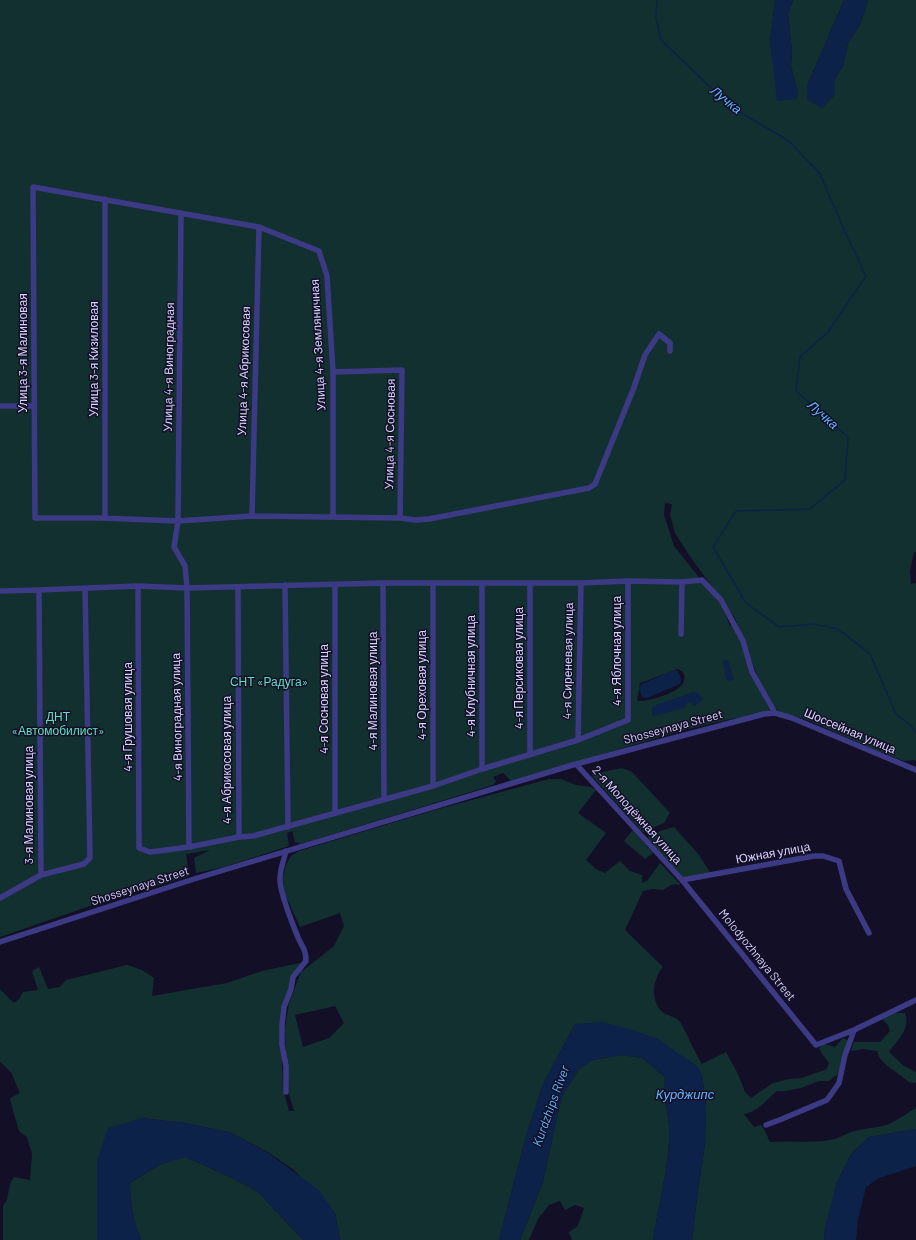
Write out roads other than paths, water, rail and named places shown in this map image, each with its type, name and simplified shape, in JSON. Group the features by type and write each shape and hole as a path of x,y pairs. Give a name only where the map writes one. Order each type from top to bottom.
{"street":[{"name":"Улица 4-я Земляничная","path":"33,187 259,227 319,251 327,276 333,372 333,517"},
{"name":"Улица 3-я Малиновая","path":"33,187 35,518 105,518"},
{"name":"Улица 3-я Кизиловая","path":"105,199 105,518"},
{"name":"Улица 4-я Виноградная","path":"182,213 178,521 174,547 185,566 187,588"},
{"name":"Улица 4-я Абрикосовая","path":"252,516 259,227"},
{"path":"105,518 178,521 252,516 400,518 415,520 429,519 589,488 595,484 633,390 645,355 659,334 670,343 670,351"},
{"name":"Улица 4-я Сосновая","path":"333,372 402,370 400,518"},
{"path":"0,406 34,406"},
{"path":"0,591 138,586 187,588 285,585 580,583 628,581 682,582 702,580 721,600 743,641 752,672 775,714"},
{"name":"4-я Яблочная улица","path":"578,740 628,720 628,581"},
{"path":"681,634 682,582"},
{"name":"4-я Персиковая улица","path":"530,583 530,754"},
{"name":"4-я Сиреневая улица","path":"578,740 580,583"},
{"name":"4-я Малиновая улица","path":"383,584 384,799"},
{"name":"4-я Ореховая улица","path":"433,584 433,786"},
{"name":"4-я Клубничная улица","path":"482,584 482,769"},
{"path":"285,585 288,826"},
{"name":"4-я Сосновая улица","path":"335,585 335,813"},
{"name":"4-я Грушовая улица","path":"138,586 139,848 150,852 190,847"},
{"name":"4-я Абрикосовая улица","path":"238,587 239,838"},
{"path":"0,898 41,875 84,864 90,858 85,588"},
{"name":"4-я Виноградная улица","path":"187,588 190,847"},
{"name":"3-я Малиновая улица","path":"39,590 41,875"},
{"name":"Shosseynaya Street","path":"0,942 286,851 576,764 750,718 775,714"},
{"name":"Шоссейная улица","path":"775,714 792,718 916,770"},
{"path":"190,847 253,836 433,786 482,769 578,740"},
{"name":"2-я Молодёжная улица","path":"576,764 682,880"},
{"path":"286,851 280,878 281,888 298,938 304,946 306,961 293,977 291,988 284,1007 282,1045 286,1066 286,1092"},
{"name":"Южная улица","path":"682,880 814,856 823,856 839,861 846,889 869,933"},
{"name":"Molodyozhnaya Street","path":"682,880 816,1044 854,1030"},
{"path":"766,1125 827,1100 839,1083 845,1055 854,1030 916,1000"}],"water":[{"path":"775,0 793,0 788,13 792,52 791,66 798,94 796,99 777,101 770,43"},
{"path":"844,0 868,0 860,25 848,43 843,66 835,79 835,95 822,108 807,100 807,86"},
{"path":"728,660 734,680 727,681 723,661"},
{"path":"674,670 678,671 681,679 680,684 647,698 642,697 639,688 642,684"},
{"path":"694,692 699,694 703,700 694,706 691,703 687,703 685,708 653,716 651,708"},
{"name":"Курджипс","path":"603,1022 658,1039 698,1067 702,1075 706,1106 705,1144 692,1240 653,1240 669,1142 665,1077 642,1058 623,1055 592,1060 579,1069 562,1096 543,1182 520,1240 499,1240 527,1132 543,1084 575,1024"},
{"path":"142,1118 185,1123 229,1132 267,1152 320,1191 335,1213 340,1240 303,1240 257,1191 185,1157 161,1164 130,1183 133,1212 141,1240 97,1240 97,1160 108,1128"},
{"path":"916,1129 916,1166 879,1178 866,1187 858,1220 856,1240 824,1240 825,1228 837,1182 851,1154 869,1137"}],"waterway":[{"name":"Лучка","path":"657,0 656,17 661,40 731,107 789,141 820,174 866,276 828,332 800,357 796,391 848,437 845,480 810,509 736,511 713,547 746,603 779,627 814,624 838,629 870,654 896,714 916,732"}],"park label":[{"name":"СНТ «Радуга»","path":"269,682"},
{"name":"ДНТ «Автомобилист»","path":"58,724"}],"water label":[{"name":"Kurdzhips River","path":"551,1106"}]}
